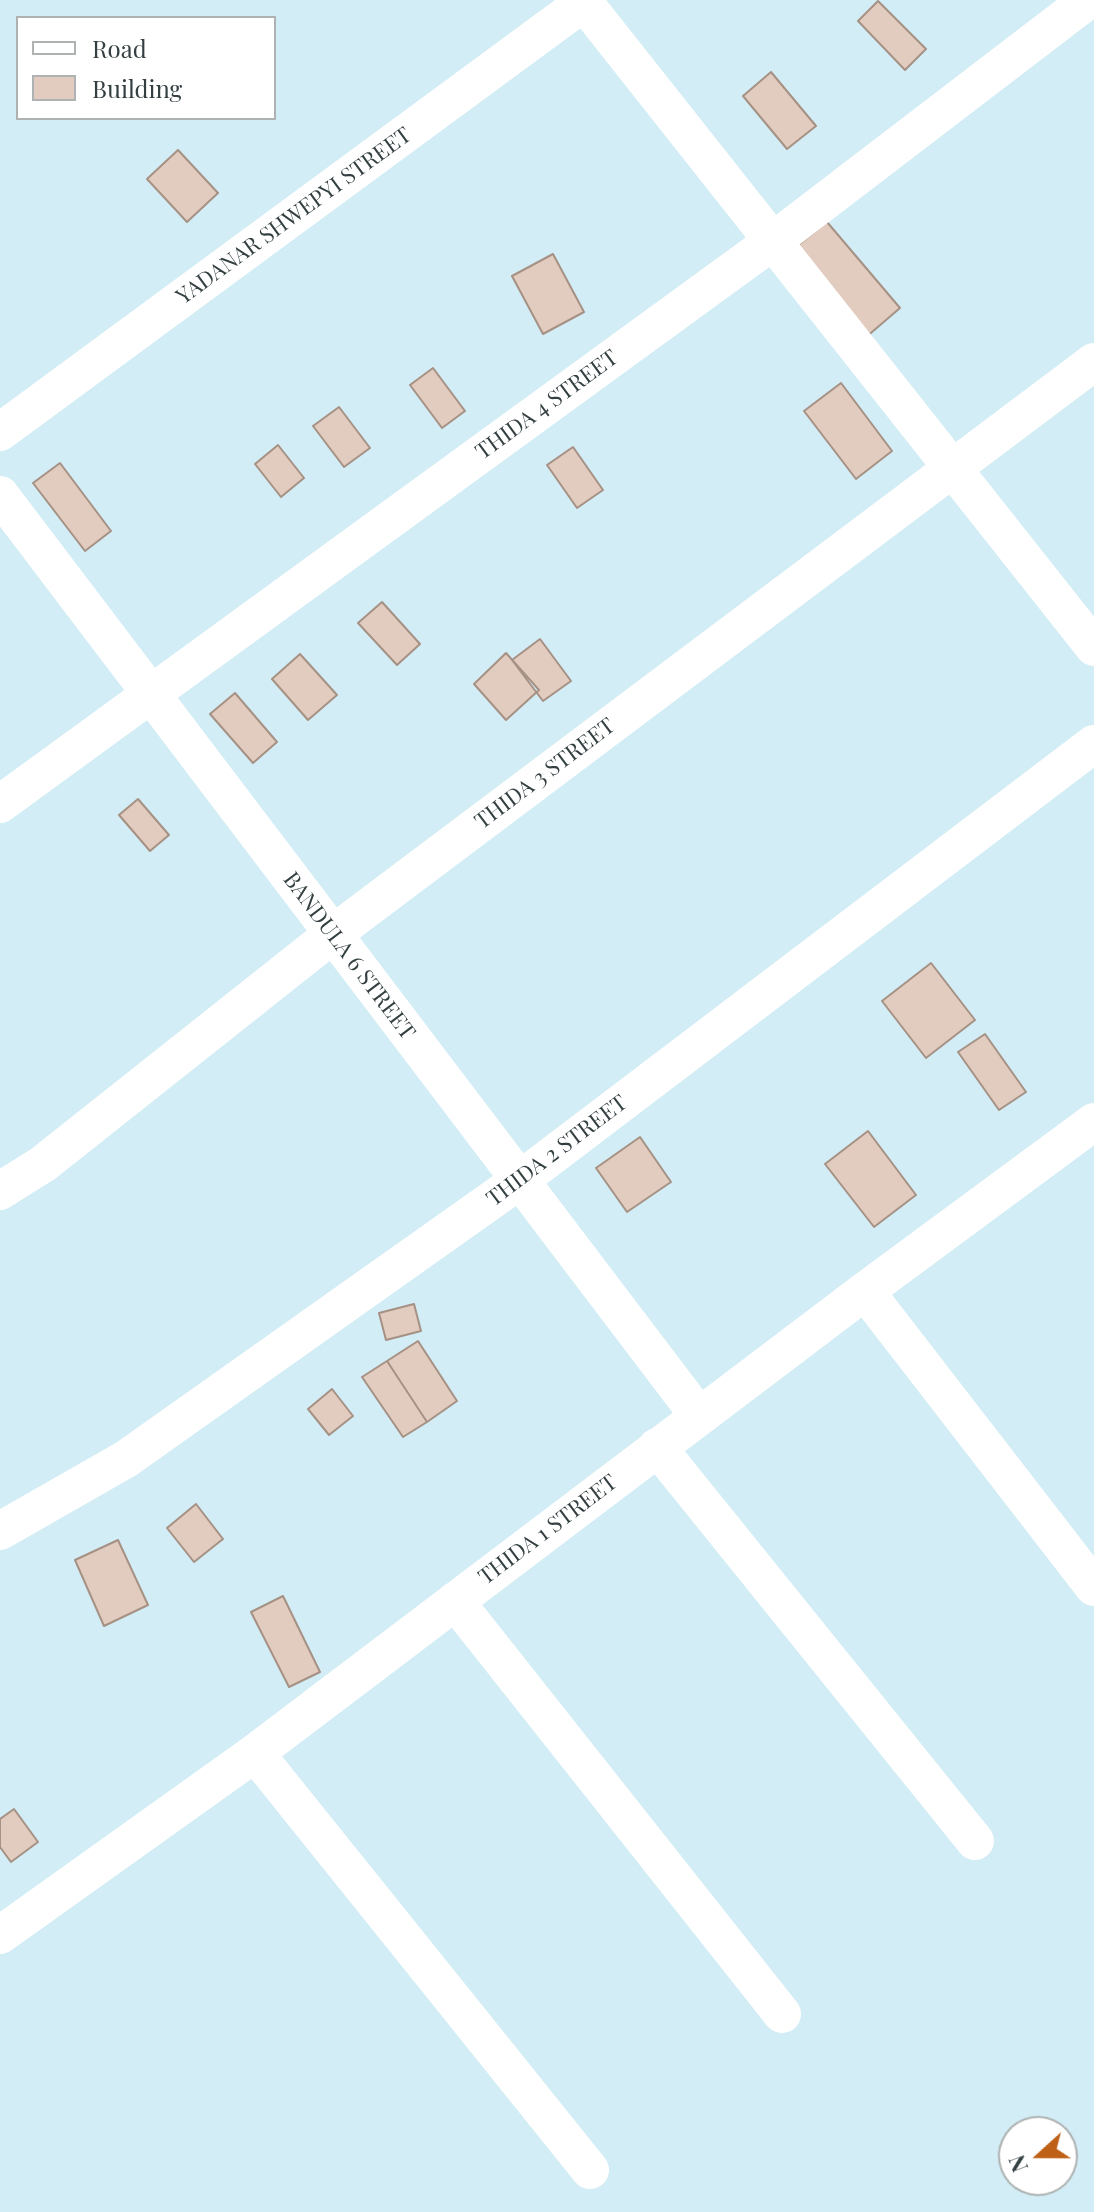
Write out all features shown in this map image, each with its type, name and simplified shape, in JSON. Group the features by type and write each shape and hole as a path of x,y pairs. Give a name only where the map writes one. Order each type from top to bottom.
{"street":[{"name":"THIDA 4 STREET","path":"0,804 773,241 1088,0"},
{"path":"584,1 1094,647"},
{"name":"YADANAR SHWEPYI STREET","path":"0,432 584,1"},
{"name":"THIDA 3 STREET","path":"0,1191 43,1164 333,934 1094,362"},
{"name":"BANDULA 6 STREET","path":"0,495 699,1416"},
{"name":"THIDA 2 STREET","path":"0,1531 126,1459 520,1180 1094,744"},
{"name":"THIDA 1 STREET","path":"0,1935 255,1753 865,1291 1090,1132"},
{"path":"865,1291 1094,1587"},
{"path":"657,1447 975,1841"},
{"path":"455,1601 782,2014"},
{"path":"255,1753 590,2170"}],"building":[{"path":"878,1 926,49 905,70 858,21"},
{"path":"771,72 816,126 787,149 743,96"},
{"path":"178,150 218,193 187,222 147,179"},
{"path":"827,222 900,308 865,338 792,250"},
{"path":"553,254 584,312 543,334 512,276"},
{"path":"433,368 465,411 442,428 410,385"},
{"path":"841,383 892,451 856,479 804,411"},
{"path":"339,407 370,448 344,467 313,426"},
{"path":"278,445 304,478 281,497 255,464"},
{"path":"573,447 603,490 577,508 547,465"},
{"path":"60,463 111,531 85,551 33,483"},
{"path":"382,602 420,644 397,665 358,623"},
{"path":"540,639 571,681 543,701 512,660"},
{"path":"506,653 539,690 506,720 474,684"},
{"path":"300,654 337,695 308,720 272,679"},
{"path":"235,693 277,742 253,763 210,714"},
{"path":"138,799 169,835 150,851 119,815"},
{"path":"931,963 975,1020 926,1058 882,1001"},
{"path":"985,1034 1026,1092 999,1110 958,1052"},
{"path":"868,1131 916,1195 874,1227 825,1164"},
{"path":"640,1137 671,1182 627,1212 596,1168"},
{"path":"414,1304 421,1331 386,1340 379,1313"},
{"path":"418,1341 457,1401 427,1422 387,1361"},
{"path":"387,1361 427,1422 403,1437 362,1377"},
{"path":"332,1389 353,1416 329,1435 308,1409"},
{"path":"196,1504 223,1539 194,1562 167,1528"},
{"path":"118,1540 148,1605 104,1626 75,1560"},
{"path":"283,1596 320,1672 289,1687 251,1612"},
{"path":"14,1809 38,1842 11,1862 0,1847 0,1819"}]}
